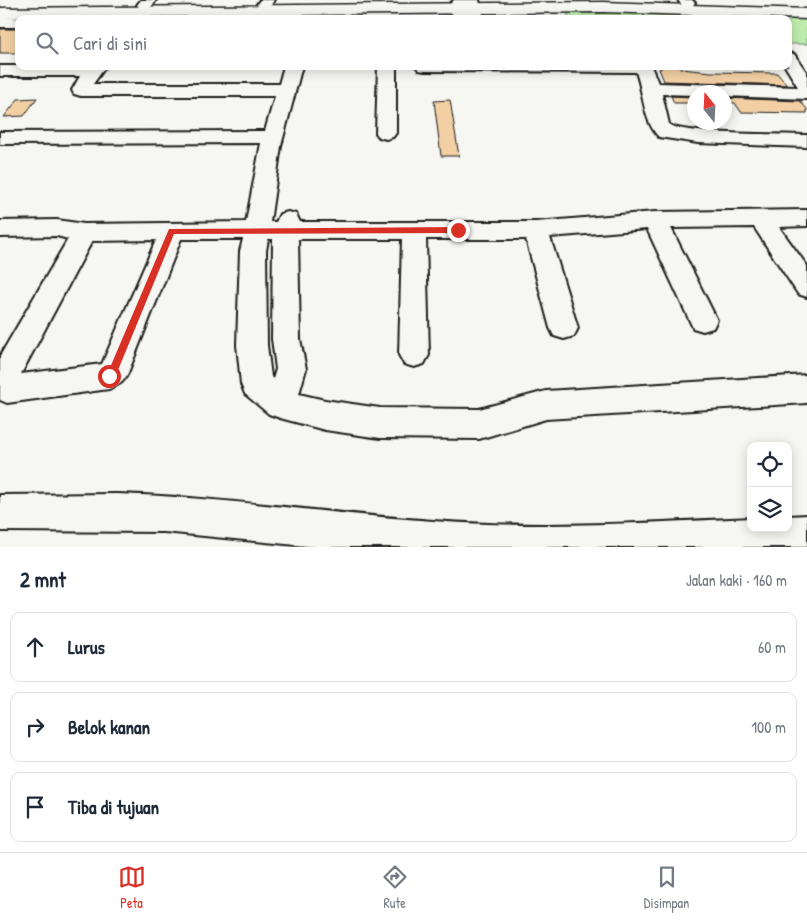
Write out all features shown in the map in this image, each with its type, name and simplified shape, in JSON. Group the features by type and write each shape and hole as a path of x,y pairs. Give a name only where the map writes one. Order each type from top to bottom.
{"highway":[{"path":"0,6 150,2 266,2 467,8 595,1 686,2 807,8"},
{"path":"0,13 612,7 807,14"}],"street":[{"path":"0,22 15,22"},
{"path":"792,52 807,87"},
{"path":"0,89 12,69"},
{"path":"94,70 81,90 285,90"},
{"path":"292,70 273,137 253,251 252,329 256,384 280,404 324,415 380,423 479,424 546,405 807,389"},
{"path":"386,134 387,70"},
{"path":"645,70 669,126 674,129 807,136"},
{"path":"657,98 807,93"},
{"path":"657,98 659,126 666,134 674,136 807,141"},
{"path":"0,138 273,137"},
{"path":"0,217 68,225 172,231 257,225"},
{"path":"0,229 68,225 287,225 326,230 536,230 655,220 807,218"},
{"path":"761,219 807,287"},
{"path":"655,220 703,320"},
{"path":"68,225 0,385 7,388 109,376 113,373 172,231"},
{"path":"280,404 291,370 286,339 284,302 287,225"},
{"path":"536,230 564,328"},
{"path":"414,231 414,355"},
{"path":"0,513 57,512 186,515 363,534 469,542 570,544 807,534"}],"green space":[{"path":"566,8 719,15 568,15"},
{"path":"792,18 807,19 807,44 792,44"}],"building":[{"path":"0,29 15,29 15,53 0,53"},
{"path":"659,70 777,73 787,85 664,81"},
{"path":"671,96 687,97 687,103 674,103"},
{"path":"37,98 24,116 4,117 18,99"},
{"path":"732,98 800,101 807,109 807,113 741,112 735,103 732,103"},
{"path":"450,100 459,156 441,156 434,101"}],"route":[{"path":"109,376 113,373 172,231 326,230 428,232 458,230"}]}
